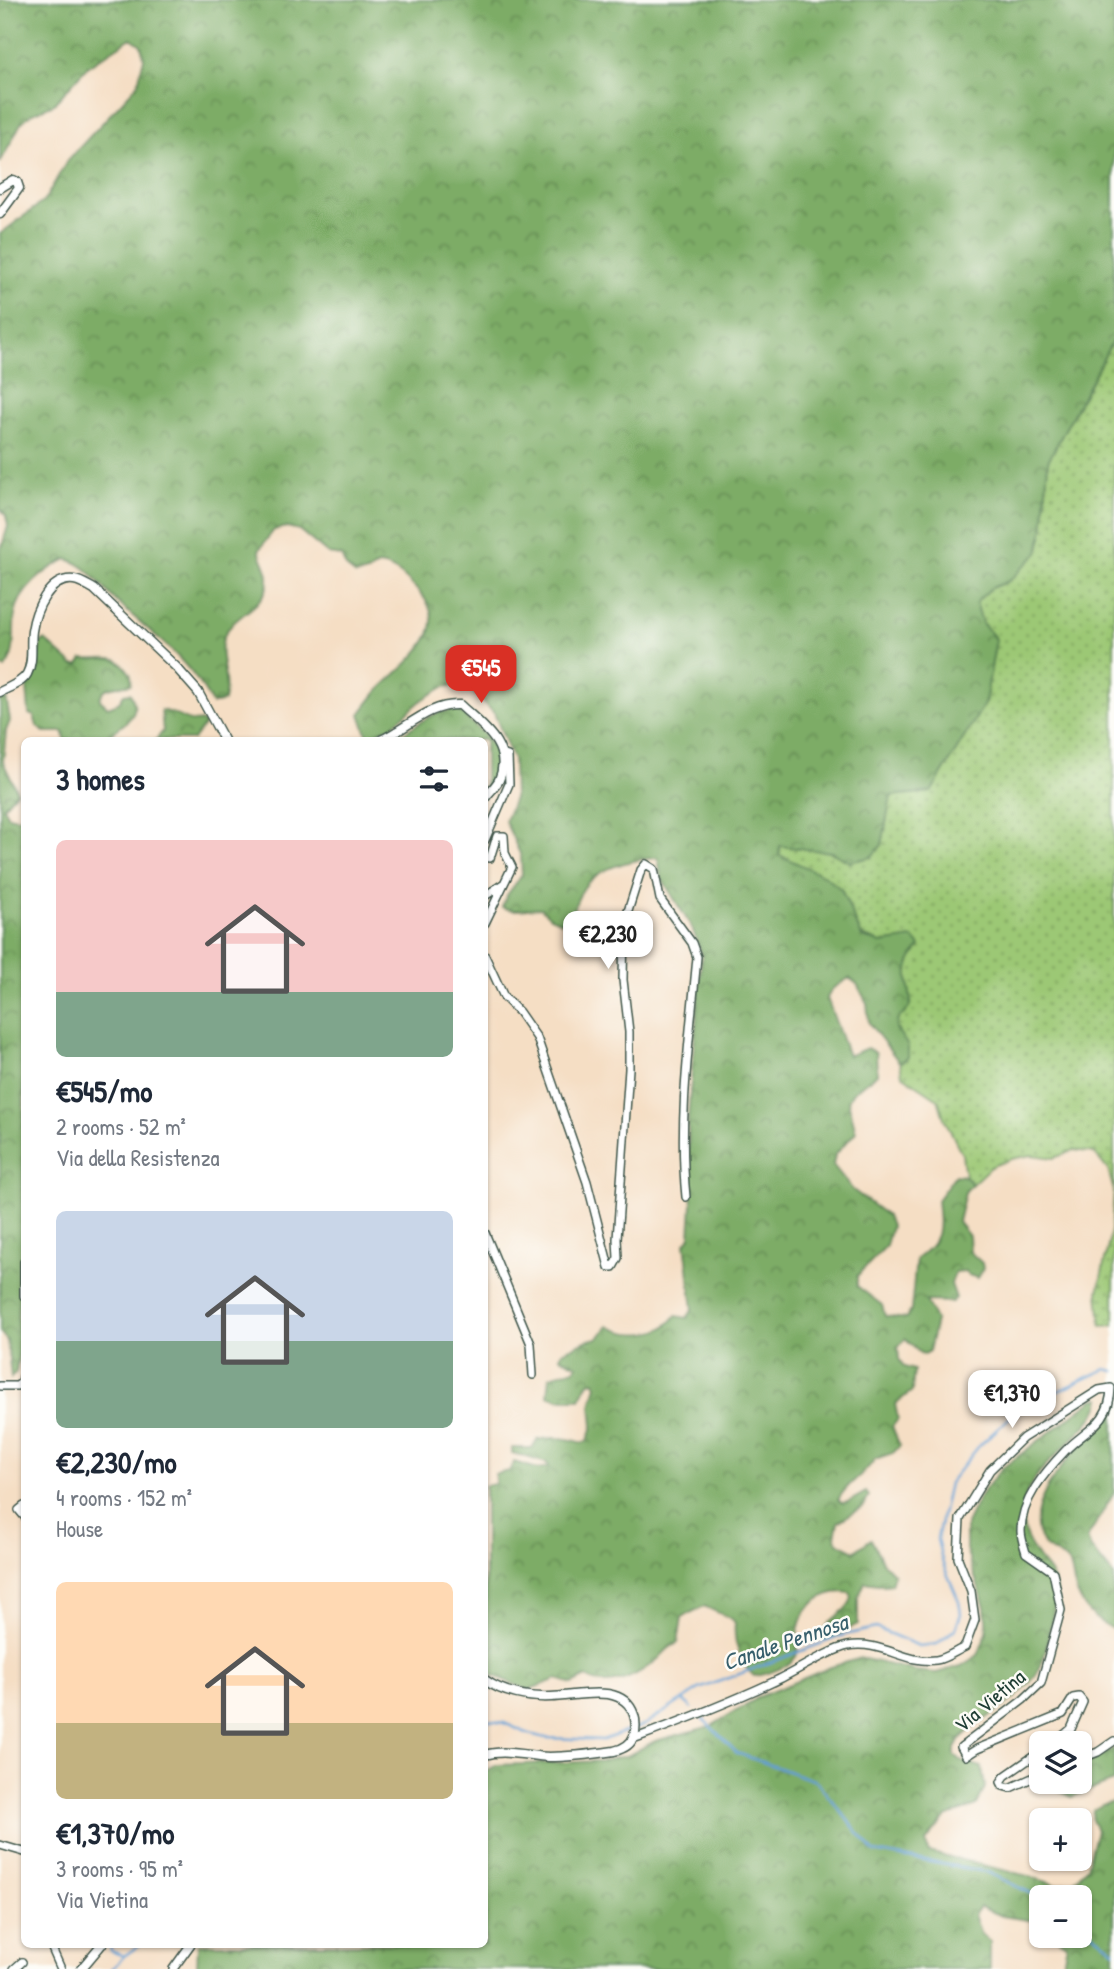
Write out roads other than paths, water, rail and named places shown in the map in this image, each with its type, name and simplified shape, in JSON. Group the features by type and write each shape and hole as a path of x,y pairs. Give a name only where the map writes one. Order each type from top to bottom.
{"street":[{"path":"0,188 13,180 19,188 0,214"},
{"path":"0,692 23,680 28,673 31,664 32,631 38,609 51,589 59,583 78,581 94,589 176,667 198,692 222,737"},
{"path":"386,737 429,712 453,704 460,705 495,737 501,754 499,780 488,794"},
{"path":"488,833 509,784 508,756 501,754"},
{"path":"488,858 498,836 504,836 505,853 512,867 488,917"},
{"path":"488,962 504,997 519,1012 537,1038 553,1077 587,1182 609,1267 612,1267 618,1258 617,1239 629,1069 629,1032 622,980 624,923 641,870 646,864 654,869 660,899 692,943 697,957 683,1121 682,1163 686,1197"},
{"path":"488,894 506,882"},
{"path":"488,1240 531,1344 533,1375"},
{"path":"0,1386 17,1386 21,1383"},
{"name":"Via Vietina","path":"634,1737 671,1726 771,1683 845,1647 866,1644 888,1649 911,1659 938,1660 965,1647 975,1620 971,1591 958,1558 960,1519 990,1470 1023,1438 1099,1391 1111,1388 1110,1402 1104,1417 1065,1451 1029,1495 1021,1532 1026,1553 1053,1572 1061,1610 1041,1683 961,1748 966,1756 1063,1714 1073,1698 1079,1697 1083,1702 1069,1731"},
{"path":"488,1681 503,1691 529,1696 550,1698 596,1692 607,1694 625,1703 635,1718 634,1737 628,1745 618,1750 553,1757 501,1752 488,1754"},
{"path":"1092,1754 1114,1741"},
{"path":"1029,1759 1004,1776 1001,1782 1003,1786 1010,1788 1029,1779"},
{"path":"0,1845 21,1851"},
{"path":"52,1948 61,1969"},
{"path":"81,1969 99,1948"},
{"path":"173,1969 188,1948"},
{"path":"14,1969 22,1962"}],"waterway":[{"name":"Canale Pennosa","path":"488,1720 504,1723 546,1738 603,1740 646,1724 699,1689 844,1635 876,1628 919,1646 937,1644 955,1629 961,1614 937,1539 949,1483 979,1446 1019,1409 1106,1369 1114,1371"},
{"path":"683,1700 692,1708"},
{"path":"703,1719 737,1753 816,1781 874,1852 987,1872 1029,1892"},
{"path":"1092,1933 1114,1950"},
{"path":"111,1948 111,1951 124,1956"},
{"name":"Canale Pennosa","path":"112,1969 135,1948"}]}
